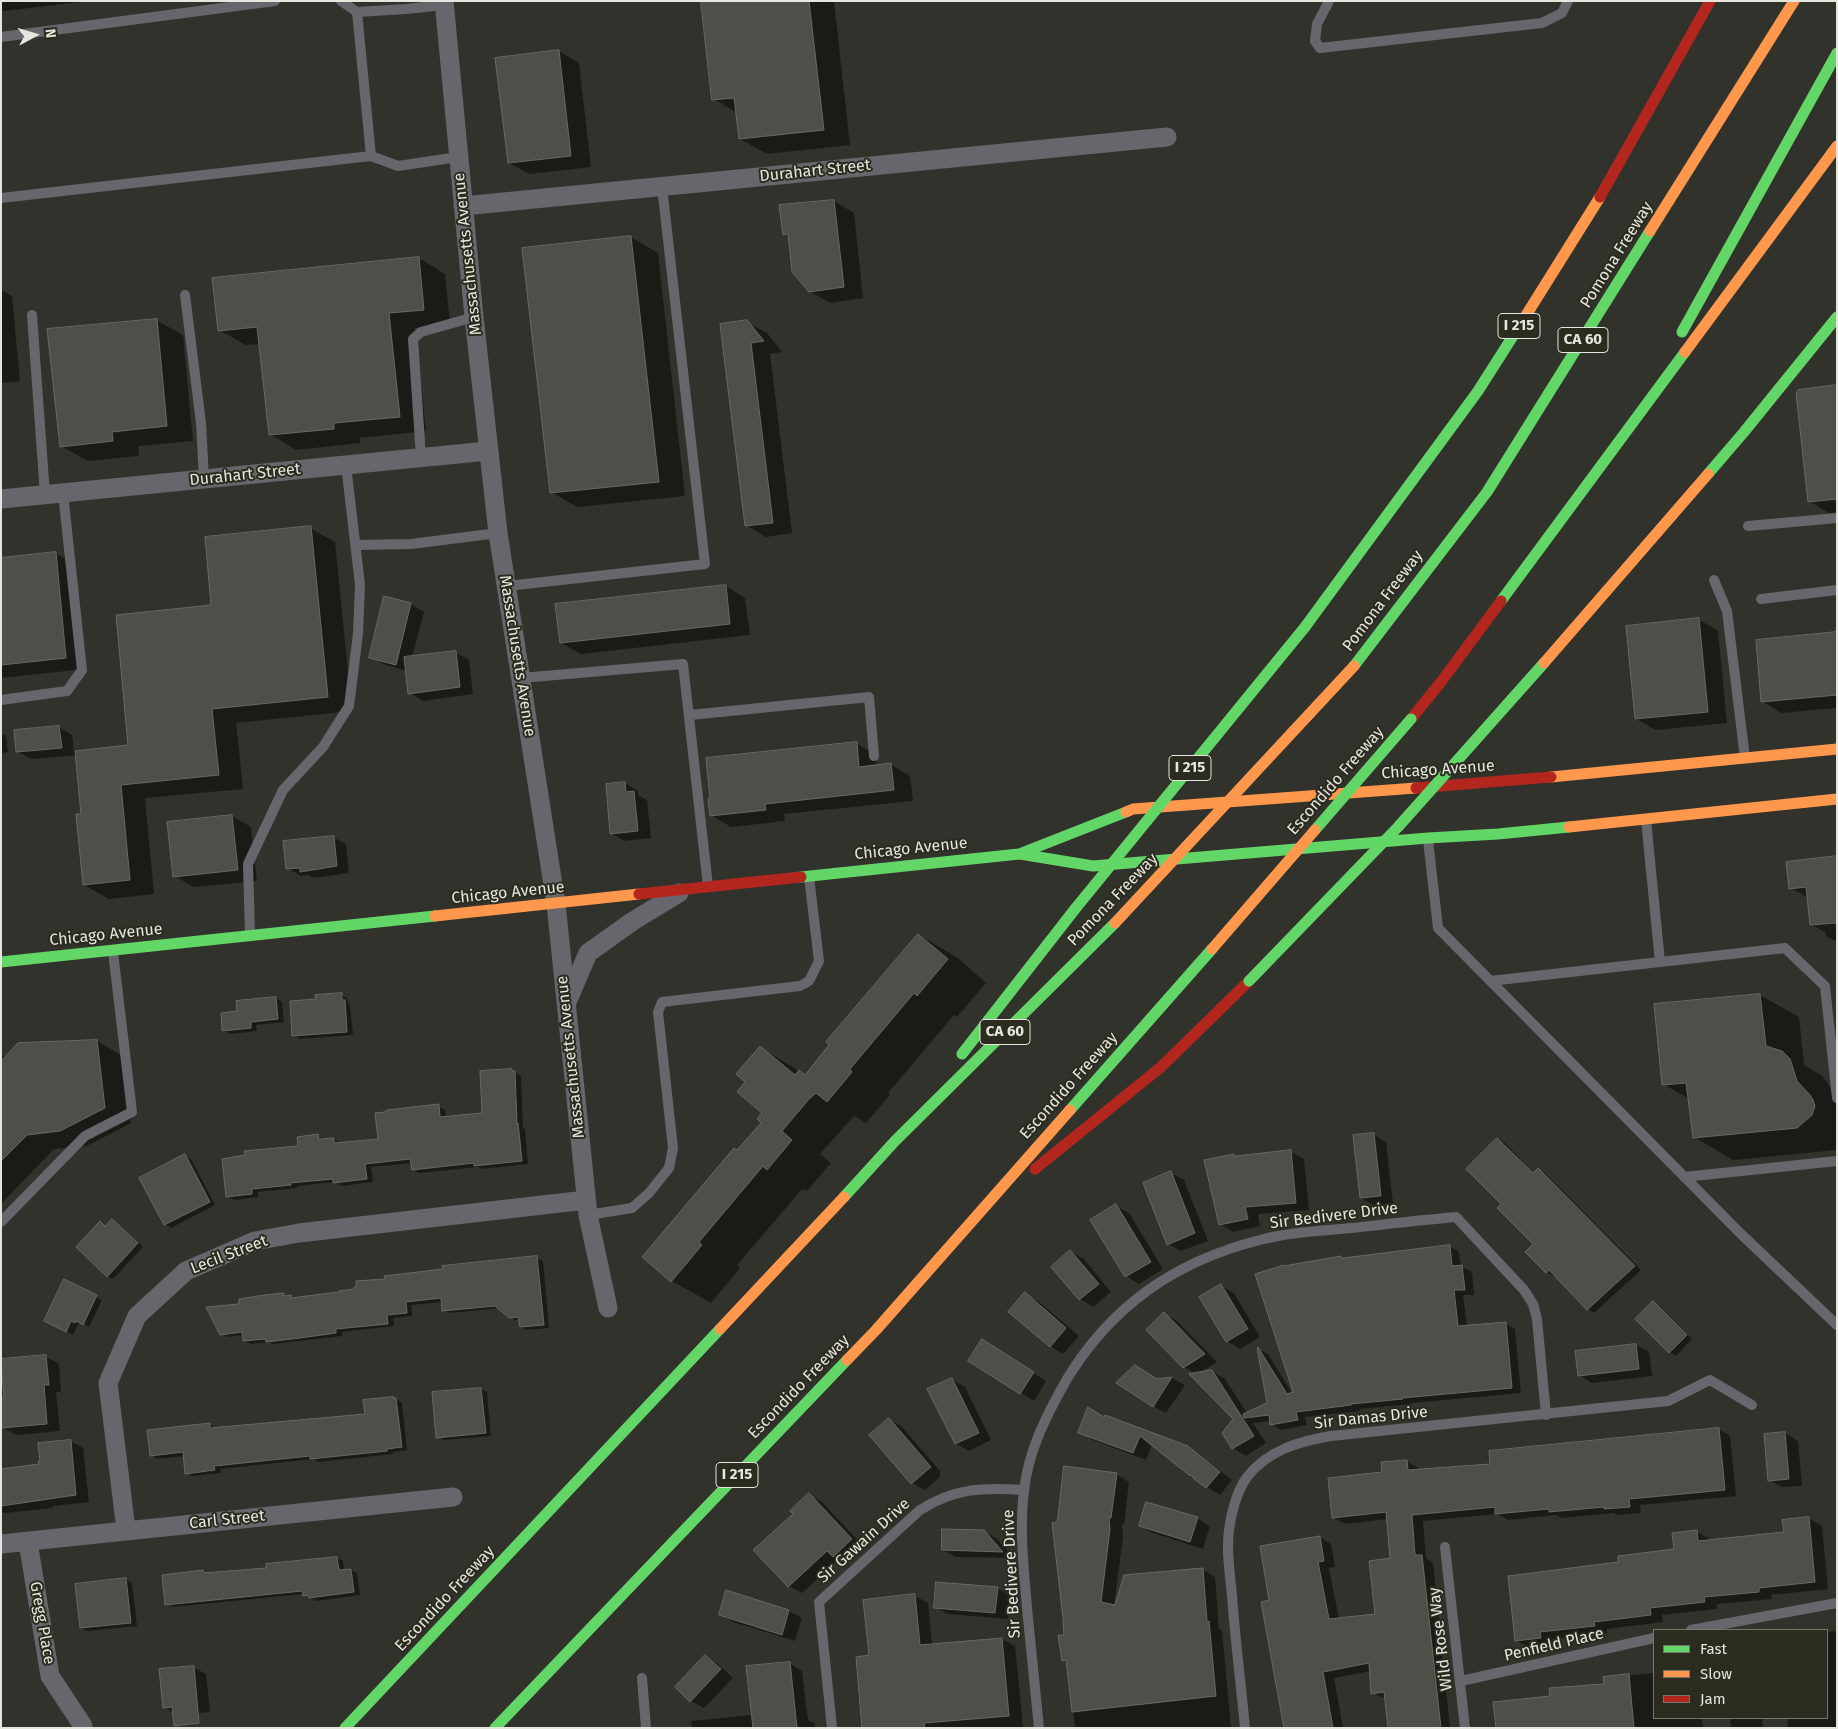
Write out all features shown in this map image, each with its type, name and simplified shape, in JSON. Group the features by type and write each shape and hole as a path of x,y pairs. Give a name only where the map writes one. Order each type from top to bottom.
{"main road":[{"name":"Pomona Freeway","path":"895,1140 1115,923 1354,666 1488,492 1794,1"},
{"name":"I 215","path":"895,1140 1075,909 1304,627 1478,392 1602,194 1709,4"},
{"path":"1627,432 1837,53"},
{"name":"I 215","path":"1627,432 1837,146"},
{"path":"973,1219 1161,1067 1249,981 1398,827 1487,729 1744,432 1837,317"},
{"name":"Escondido Freeway","path":"496,1728 876,1330 1212,949 1441,682 1627,432"},
{"name":"Chicago Avenue","path":"1,962 1018,854 1133,809 1495,782 1837,749"},
{"name":"Chicago Avenue","path":"1018,854 1093,866 1428,838 1498,834 1837,799"},
{"name":"Escondido Freeway","path":"345,1728 717,1333 895,1140"}],"street":[{"name":"Massachusetts Avenue","path":"444,3 474,316 498,533 556,904 587,1207 608,1308"},
{"name":"Durahart Street","path":"463,206 1167,137"},
{"name":"Durahart Street","path":"1,499 488,450"},
{"path":"566,1003 588,953 633,921 685,890"},
{"name":"Lecil Street","path":"126,1530 108,1383 137,1316 186,1271 256,1241 299,1233 587,1207"},
{"name":"Carl Street","path":"1,1544 453,1496"},
{"name":"Gregg Place","path":"28,1542 50,1676 84,1726"}],"lane":[{"path":"1,37 275,1"},
{"path":"342,1 357,12 406,9 444,3"},
{"path":"1329,1 1318,24 1314,41 1320,48 1542,23 1562,14 1568,1"},
{"path":"357,12 371,156"},
{"path":"1,198 371,156 398,166 458,158"},
{"path":"507,586 704,564 662,187"},
{"path":"185,295 201,423 204,479"},
{"path":"1,700 67,691 82,670 54,494 32,315"},
{"path":"421,457 413,338 421,332 474,316"},
{"path":"250,936 248,864 283,790 323,747 350,706 358,634 360,584 357,545 346,465"},
{"path":"1748,526 1837,518"},
{"path":"357,545 411,544 498,533"},
{"path":"1714,580 1727,611 1745,758"},
{"path":"1761,599 1837,590"},
{"path":"520,678 680,663 684,666 708,888"},
{"path":"690,715 869,697 874,756"},
{"path":"1646,819 1660,962"},
{"path":"1428,838 1438,928 1741,1234 1837,1325"},
{"path":"587,1207 632,1208 669,1168 673,1148 658,1012 662,1002 800,986 809,981 819,961 809,877"},
{"path":"1490,981 1785,948 1825,986 1837,1098"},
{"path":"1,1222 85,1136 132,1112 112,950"},
{"path":"1684,1177 1837,1160"},
{"name":"Sir Bedivere Drive","path":"1039,1728 1023,1566 1022,1527 1024,1490 1034,1447 1050,1407 1091,1344 1115,1317 1152,1286 1192,1264 1227,1249 1262,1240 1299,1233 1456,1217 1524,1290 1533,1304 1537,1319 1546,1415"},
{"name":"Sir Damas Drive","path":"1245,1728 1230,1583 1229,1531 1235,1503 1246,1478 1258,1465 1277,1452 1302,1441 1331,1436 1668,1402 1710,1380 1752,1405"},
{"name":"Sir Gawain Drive","path":"832,1728 820,1602 920,1510 936,1500 971,1490 993,1488 1024,1490"},
{"name":"Wild Rose Way","path":"1445,1547 1465,1728"},
{"path":"1696,1629 1837,1603"},
{"name":"Penfield Place","path":"1461,1681 1653,1638"},
{"path":"642,1678 646,1728"}],"building":[{"path":"701,1 809,1 824,130 739,139 734,98 712,100"},
{"path":"559,50 571,156 508,163 495,58"},
{"path":"834,200 844,287 809,292 792,272 788,234 783,235 779,205"},
{"path":"631,236 659,482 550,493 522,248"},
{"path":"419,257 424,310 389,313 400,417 334,423 334,429 269,435 257,327 218,331 212,278"},
{"path":"157,319 167,426 112,432 113,441 60,447 47,329"},
{"path":"747,320 764,341 751,343 773,523 745,526 720,324"},
{"path":"1837,385 1837,499 1808,502 1796,393 1798,390"},
{"path":"311,526 328,697 212,709 219,775 121,785 130,880 83,885 76,814 81,814 75,751 128,745 116,615 211,605 205,537"},
{"path":"56,552 66,658 1,665 1,558"},
{"path":"726,585 730,624 560,643 555,604"},
{"path":"384,596 411,603 396,665 369,658"},
{"path":"1699,618 1708,712 1635,719 1626,626"},
{"path":"1837,632 1837,695 1761,702 1756,640"},
{"path":"456,651 460,687 408,694 404,657"},
{"path":"59,726 62,748 16,752 14,730"},
{"path":"857,742 859,767 891,763 894,790 765,804 766,810 710,816 706,758"},
{"path":"625,782 626,792 634,791 638,831 610,834 606,784"},
{"path":"232,815 238,870 173,877 167,822"},
{"path":"334,836 337,866 300,872 300,868 286,869 283,841"},
{"path":"1837,856 1837,923 1810,925 1806,887 1789,889 1786,862"},
{"path":"918,934 948,959 917,996 914,993 850,1069 852,1072 827,1102 816,1093 809,1099 782,1131 792,1140 767,1170 763,1166 699,1242 702,1245 671,1282 642,1257 734,1148 737,1150 761,1123 757,1119 762,1113 737,1092 745,1082 736,1074 760,1046 795,1075 799,1070 805,1075 829,1045 826,1042"},
{"path":"342,993 342,1000 345,1000 347,1032 292,1036 290,1001 316,999 315,995"},
{"path":"1760,994 1766,1046 1782,1051 1790,1059 1797,1081 1813,1100 1815,1106 1812,1115 1797,1128 1693,1138 1686,1083 1662,1085 1654,1004"},
{"path":"276,997 278,1019 251,1022 251,1028 222,1031 221,1013 237,1011 236,1001"},
{"path":"97,1040 105,1108 60,1131 27,1135 1,1161 1,1061 18,1043"},
{"path":"512,1069 512,1071 515,1071 517,1124 522,1161 474,1166 474,1163 412,1170 410,1159 365,1164 367,1179 333,1183 333,1179 290,1183 291,1185 252,1189 252,1194 226,1197 222,1159 245,1155 244,1151 298,1146 297,1137 318,1134 319,1139 334,1138 334,1143 378,1139 375,1113 387,1110 439,1104 440,1117 482,1113 480,1071"},
{"path":"1374,1133 1381,1196 1360,1198 1353,1135"},
{"path":"1497,1138 1533,1173 1538,1168 1635,1266 1587,1310 1549,1270 1546,1273 1525,1252 1533,1244 1497,1208 1501,1204 1466,1169"},
{"path":"1291,1150 1296,1203 1245,1207 1248,1219 1219,1225 1204,1160 1234,1154 1234,1156"},
{"path":"185,1154 210,1202 164,1225 139,1178"},
{"path":"1171,1171 1195,1233 1167,1245 1143,1183"},
{"path":"1116,1204 1151,1262 1125,1277 1090,1220"},
{"path":"112,1219 138,1243 107,1277 76,1247 100,1221 105,1226"},
{"path":"1450,1245 1452,1266 1462,1265 1465,1290 1454,1290 1458,1326 1506,1322 1512,1388 1402,1398 1296,1412 1298,1420 1270,1425 1269,1415 1244,1418 1243,1414 1267,1403 1258,1347 1287,1394 1293,1392 1255,1274 1284,1265 1341,1256 1341,1258"},
{"path":"1070,1250 1099,1284 1079,1300 1051,1267"},
{"path":"537,1256 544,1325 520,1327 518,1317 509,1318 495,1306 442,1311 441,1298 406,1302 407,1313 387,1315 388,1324 336,1329 336,1333 266,1342 265,1339 243,1341 242,1332 220,1335 206,1307 239,1304 239,1299 264,1295 284,1293 284,1296 291,1295 291,1298 339,1292 354,1289 356,1281 385,1279 384,1276 443,1269 442,1266"},
{"path":"64,1279 97,1295 83,1325 76,1321 75,1323 71,1321 66,1332 44,1321"},
{"path":"1221,1284 1248,1329 1226,1342 1199,1297"},
{"path":"1025,1292 1066,1328 1050,1347 1008,1312"},
{"path":"1653,1301 1687,1335 1669,1353 1635,1319"},
{"path":"1164,1312 1205,1354 1183,1368 1146,1330"},
{"path":"982,1339 1034,1372 1020,1394 968,1361"},
{"path":"1636,1344 1639,1369 1578,1376 1575,1351"},
{"path":"46,1355 49,1385 44,1385 47,1424 1,1428 1,1398 4,1398 1,1359"},
{"path":"1135,1365 1157,1379 1172,1377 1153,1407 1116,1383"},
{"path":"1212,1370 1254,1436 1232,1449 1222,1433 1233,1419 1189,1374"},
{"path":"952,1378 979,1433 955,1444 927,1389"},
{"path":"481,1388 486,1433 436,1438 432,1392"},
{"path":"396,1398 402,1447 387,1449 387,1451 310,1459 310,1456 214,1466 215,1470 185,1474 183,1452 150,1456 147,1430 210,1423 210,1428 365,1414 363,1400"},
{"path":"1088,1407 1104,1417 1105,1415 1188,1446 1220,1472 1206,1488 1140,1436 1133,1453 1078,1433"},
{"path":"889,1418 931,1467 911,1484 869,1435"},
{"path":"1719,1428 1725,1490 1629,1499 1630,1507 1604,1509 1604,1507 1549,1512 1549,1509 1495,1514 1495,1507 1412,1515 1415,1555 1422,1555 1441,1728 1388,1728 1384,1692 1371,1694 1369,1663 1323,1672 1333,1728 1284,1728 1261,1602 1269,1600 1260,1546 1320,1536 1324,1561 1318,1562 1329,1619 1375,1614 1369,1561 1390,1558 1386,1512 1332,1518 1328,1478 1382,1472 1381,1462 1407,1460 1408,1470 1490,1464 1489,1451"},
{"path":"1785,1432 1789,1479 1768,1481 1764,1434"},
{"path":"71,1440 76,1495 1,1506 1,1469 39,1464 38,1443"},
{"path":"1064,1466 1117,1473 1111,1518 1109,1518 1110,1529 1101,1602 1115,1605 1124,1575 1203,1568 1216,1696 1072,1712 1066,1660 1062,1661 1058,1635 1064,1635 1052,1523 1057,1522"},
{"path":"809,1493 852,1539 833,1557 827,1551 788,1587 753,1550 793,1514 790,1511"},
{"path":"1146,1502 1198,1517 1190,1542 1139,1526"},
{"path":"1809,1517 1815,1582 1759,1588 1759,1592 1704,1597 1705,1602 1650,1608 1651,1615 1594,1622 1595,1626 1540,1632 1541,1638 1515,1641 1508,1576 1618,1562 1618,1556 1674,1549 1672,1533 1697,1530 1698,1541 1784,1532 1782,1520"},
{"path":"942,1529 984,1530 1003,1552 942,1550"},
{"path":"337,1557 339,1570 351,1569 354,1592 309,1598 308,1595 303,1596 302,1591 165,1605 162,1575 203,1570 204,1573 266,1568 266,1564"},
{"path":"126,1578 131,1623 80,1628 75,1584"},
{"path":"936,1582 998,1587 995,1613 934,1608"},
{"path":"726,1590 789,1610 782,1635 719,1615"},
{"path":"915,1594 920,1645 1002,1638 1009,1716 924,1723 925,1728 862,1728 856,1657 869,1655 863,1600"},
{"path":"705,1655 721,1669 690,1702 675,1687"},
{"path":"790,1662 797,1728 753,1728 746,1666"},
{"path":"194,1666 199,1723 174,1726 172,1707 163,1708 159,1669"},
{"path":"1629,1674 1634,1728 1496,1728 1493,1702 1550,1696 1549,1688 1604,1684 1603,1677"}],"traffic: fast":[{"path":"1682,332 1837,53"},
{"path":"1354,666 1487,492 1650,231"},
{"path":"1708,474 1837,317"},
{"path":"1305,627 1478,391 1520,325"},
{"path":"1501,601 1685,352"},
{"path":"1075,909 1305,627"},
{"path":"1249,981 1398,827 1544,663"},
{"path":"1315,830 1411,719"},
{"path":"801,877 1019,854 1126,812"},
{"path":"1020,854 1093,866 1569,827"},
{"path":"962,1054 1075,909"},
{"path":"1,962 435,916"},
{"path":"844,1197 895,1141 1115,923"},
{"path":"1070,1110 1212,949"},
{"path":"345,1728 720,1329"},
{"path":"495,1728 847,1360"}],"traffic: slow":[{"path":"1650,231 1794,1"},
{"path":"1685,352 1837,146"},
{"path":"1520,325 1600,197"},
{"path":"1544,663 1708,474"},
{"path":"1115,923 1354,666"},
{"path":"1551,777 1837,749"},
{"path":"1126,812 1133,809 1416,788"},
{"path":"1569,827 1837,799"},
{"path":"1212,949 1315,830"},
{"path":"435,916 639,894"},
{"path":"847,1360 876,1330 1070,1110"},
{"path":"720,1329 844,1197"}],"traffic: jam":[{"path":"1600,197 1710,1"},
{"path":"1411,719 1501,601"},
{"path":"1416,788 1551,777"},
{"path":"639,894 801,877"},
{"path":"1035,1169 1161,1067 1249,981"}]}
